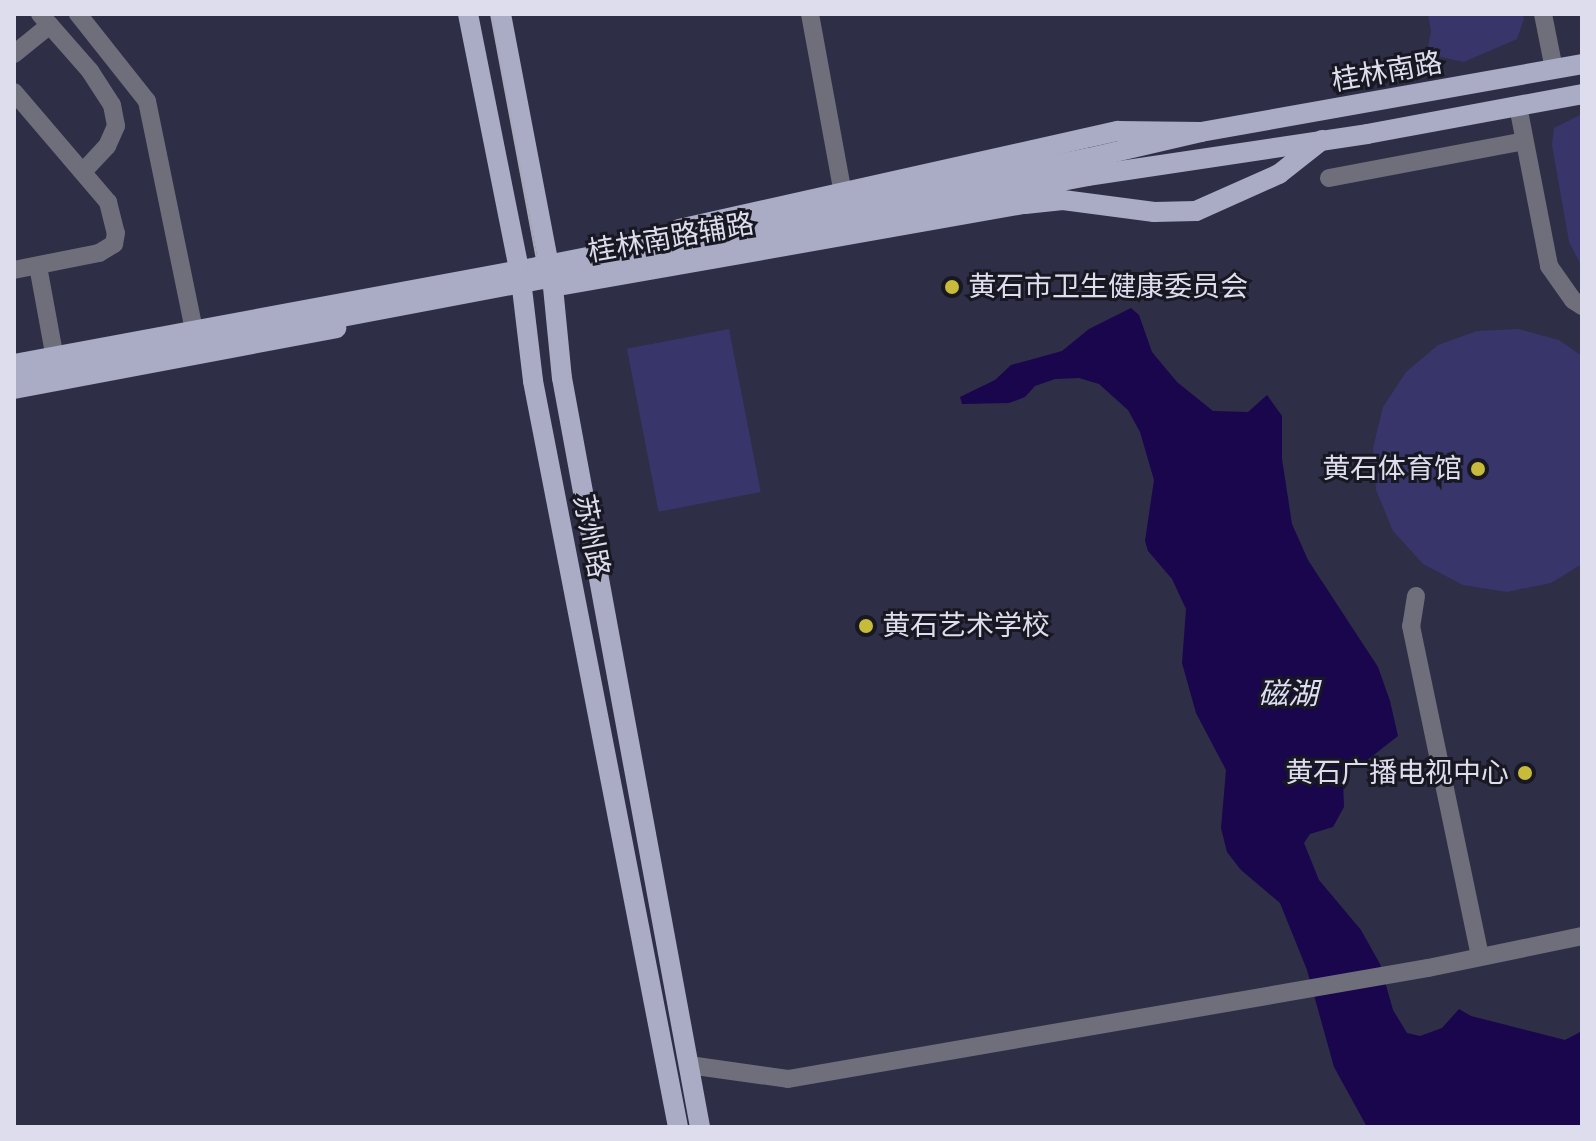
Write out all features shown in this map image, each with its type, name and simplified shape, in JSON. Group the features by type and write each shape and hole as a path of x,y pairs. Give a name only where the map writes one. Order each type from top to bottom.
{"main road":[{"name":"苏州路","path":"468,14 517,264 533,381 678,1127"},
{"name":"苏州路","path":"501,14 553,287 562,378 700,1127"},
{"name":"桂林南路","path":"1201,132 1582,64"},
{"name":"桂林南路","path":"1088,167 1322,140 1582,94"},
{"name":"桂林南路辅路","path":"14,356 547,258 1118,131 1201,132"},
{"path":"14,379 1088,167 1201,132"},
{"name":"桂林南路辅路","path":"14,389 553,287 1025,204 1063,200 1154,212 1196,211 1279,174 1322,140"},
{"path":"14,364 1088,167"}],"street":[{"path":"78,14 147,101 192,321"},
{"path":"810,14 843,193"},
{"path":"1543,14 1554,69"},
{"path":"14,54 45,20 90,71 112,105 116,126 107,146 83,172"},
{"path":"14,92 108,202 116,233 114,244 99,253 14,270"},
{"path":"1518,106 1549,266 1582,306"},
{"path":"1329,178 1524,141"},
{"path":"38,266 53,348"},
{"path":"1416,596 1411,626 1480,955"},
{"path":"689,1065 788,1079 1428,968 1582,936"}],"shaded area":[{"path":"1428,14 1522,14 1524,19 1517,39 1464,62 1427,54 1431,31"},
{"path":"1582,114 1582,267 1569,242 1552,145 1554,128"},
{"path":"729,329 761,492 659,512 627,349"},
{"name":"黄石体育馆","path":"1519,329 1559,340 1582,356 1582,564 1551,583 1507,592 1463,585 1423,564 1393,531 1376,490 1373,448 1383,407 1406,372 1438,345 1477,331"}],"water":[{"name":"磁湖","path":"1131,308 1139,315 1152,352 1177,382 1213,411 1248,412 1267,395 1282,416 1282,459 1292,524 1308,560 1378,667 1390,701 1398,736 1361,765 1352,764 1343,780 1344,807 1333,827 1310,834 1304,843 1319,880 1361,930 1380,964 1393,1010 1407,1033 1420,1036 1442,1028 1459,1009 1471,1016 1565,1040 1582,1031 1582,1127 1367,1127 1334,1067 1307,970 1280,903 1241,870 1227,852 1221,828 1226,770 1196,713 1182,663 1186,609 1172,579 1148,551 1145,541 1154,480 1140,432 1128,410 1099,384 1079,378 1055,379 1035,386 1025,397 1009,403 962,404 960,397 995,380 1011,365 1062,351 1089,329"}],"tram line":[{"path":"14,375 531,277 537,260 491,14"}],"place":[{"name":"黄石市卫生健康委员会","path":"952,287"},
{"name":"黄石体育馆","path":"1478,469"},
{"name":"黄石艺术学校","path":"866,626"},
{"name":"黄石广播电视中心","path":"1525,773"}]}
